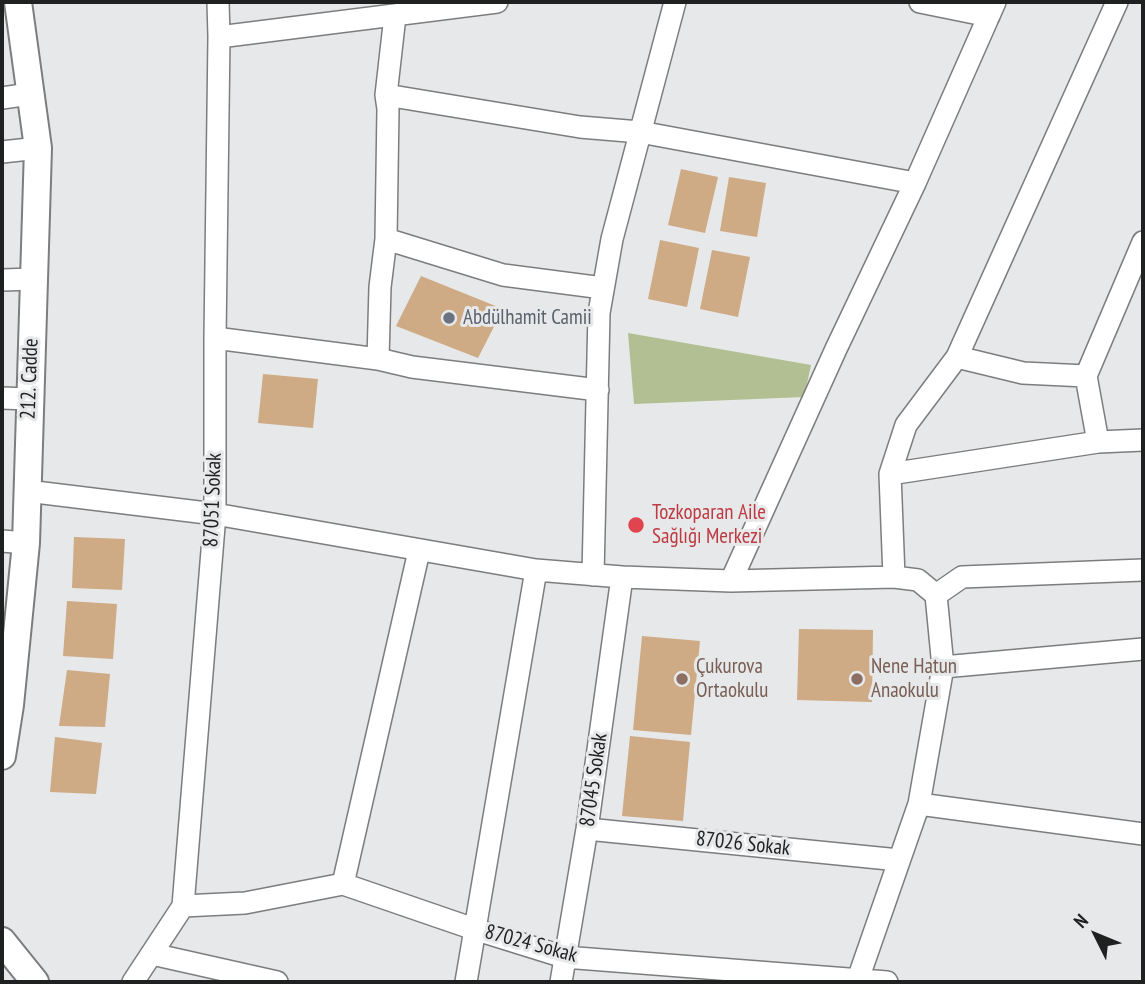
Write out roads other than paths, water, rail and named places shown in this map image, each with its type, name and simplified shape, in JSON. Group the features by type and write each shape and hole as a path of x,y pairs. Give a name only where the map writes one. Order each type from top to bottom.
{"street":[{"name":"212. Cadde","path":"2,755 14,542 27,491 38,148 18,2"},
{"name":"87051 Sokak","path":"133,982 183,906 215,514 218,2"},
{"path":"219,37 498,2"},
{"path":"593,575 599,313 612,239 675,2"},
{"path":"731,581 915,183 992,9 920,2"},
{"path":"894,577 890,474 906,425 957,357 1117,2"},
{"path":"378,359 380,287 386,239 386,95 395,16"},
{"path":"2,98 30,94"},
{"path":"386,95 580,127 640,132 915,183"},
{"path":"2,152 38,148"},
{"path":"386,239 503,275 603,288"},
{"path":"1098,442 1086,376 1143,242"},
{"path":"2,280 34,279"},
{"path":"215,338 378,359 412,367 598,390"},
{"path":"957,357 1023,373 1086,376"},
{"path":"2,398 29,399"},
{"path":"890,474 1098,442 1143,440"},
{"path":"27,491 215,514 419,551 593,575 731,581 894,577 918,580 936,595 943,667 919,804 858,980"},
{"path":"343,884 419,551"},
{"path":"466,982 536,569"},
{"path":"936,595 961,577 1143,570"},
{"name":"87045 Sokak","path":"561,982 587,829 622,577"},
{"path":"943,667 1143,649"},
{"path":"919,804 1143,834"},
{"name":"87026 Sokak","path":"587,829 899,860"},
{"name":"87024 Sokak","path":"183,906 245,903 343,884 564,957 887,982"},
{"path":"2,941 34,982"},
{"path":"152,954 277,982"}],"place":[{"name":"Abdülhamit Camii","path":"449,318"},
{"name":"Tozkoparan Aile Sağlığı Merkezi","path":"636,525"},
{"name":"Çukurova Ortaokulu","path":"682,679"},
{"name":"Nene Hatun Anaokulu","path":"857,679"}]}
